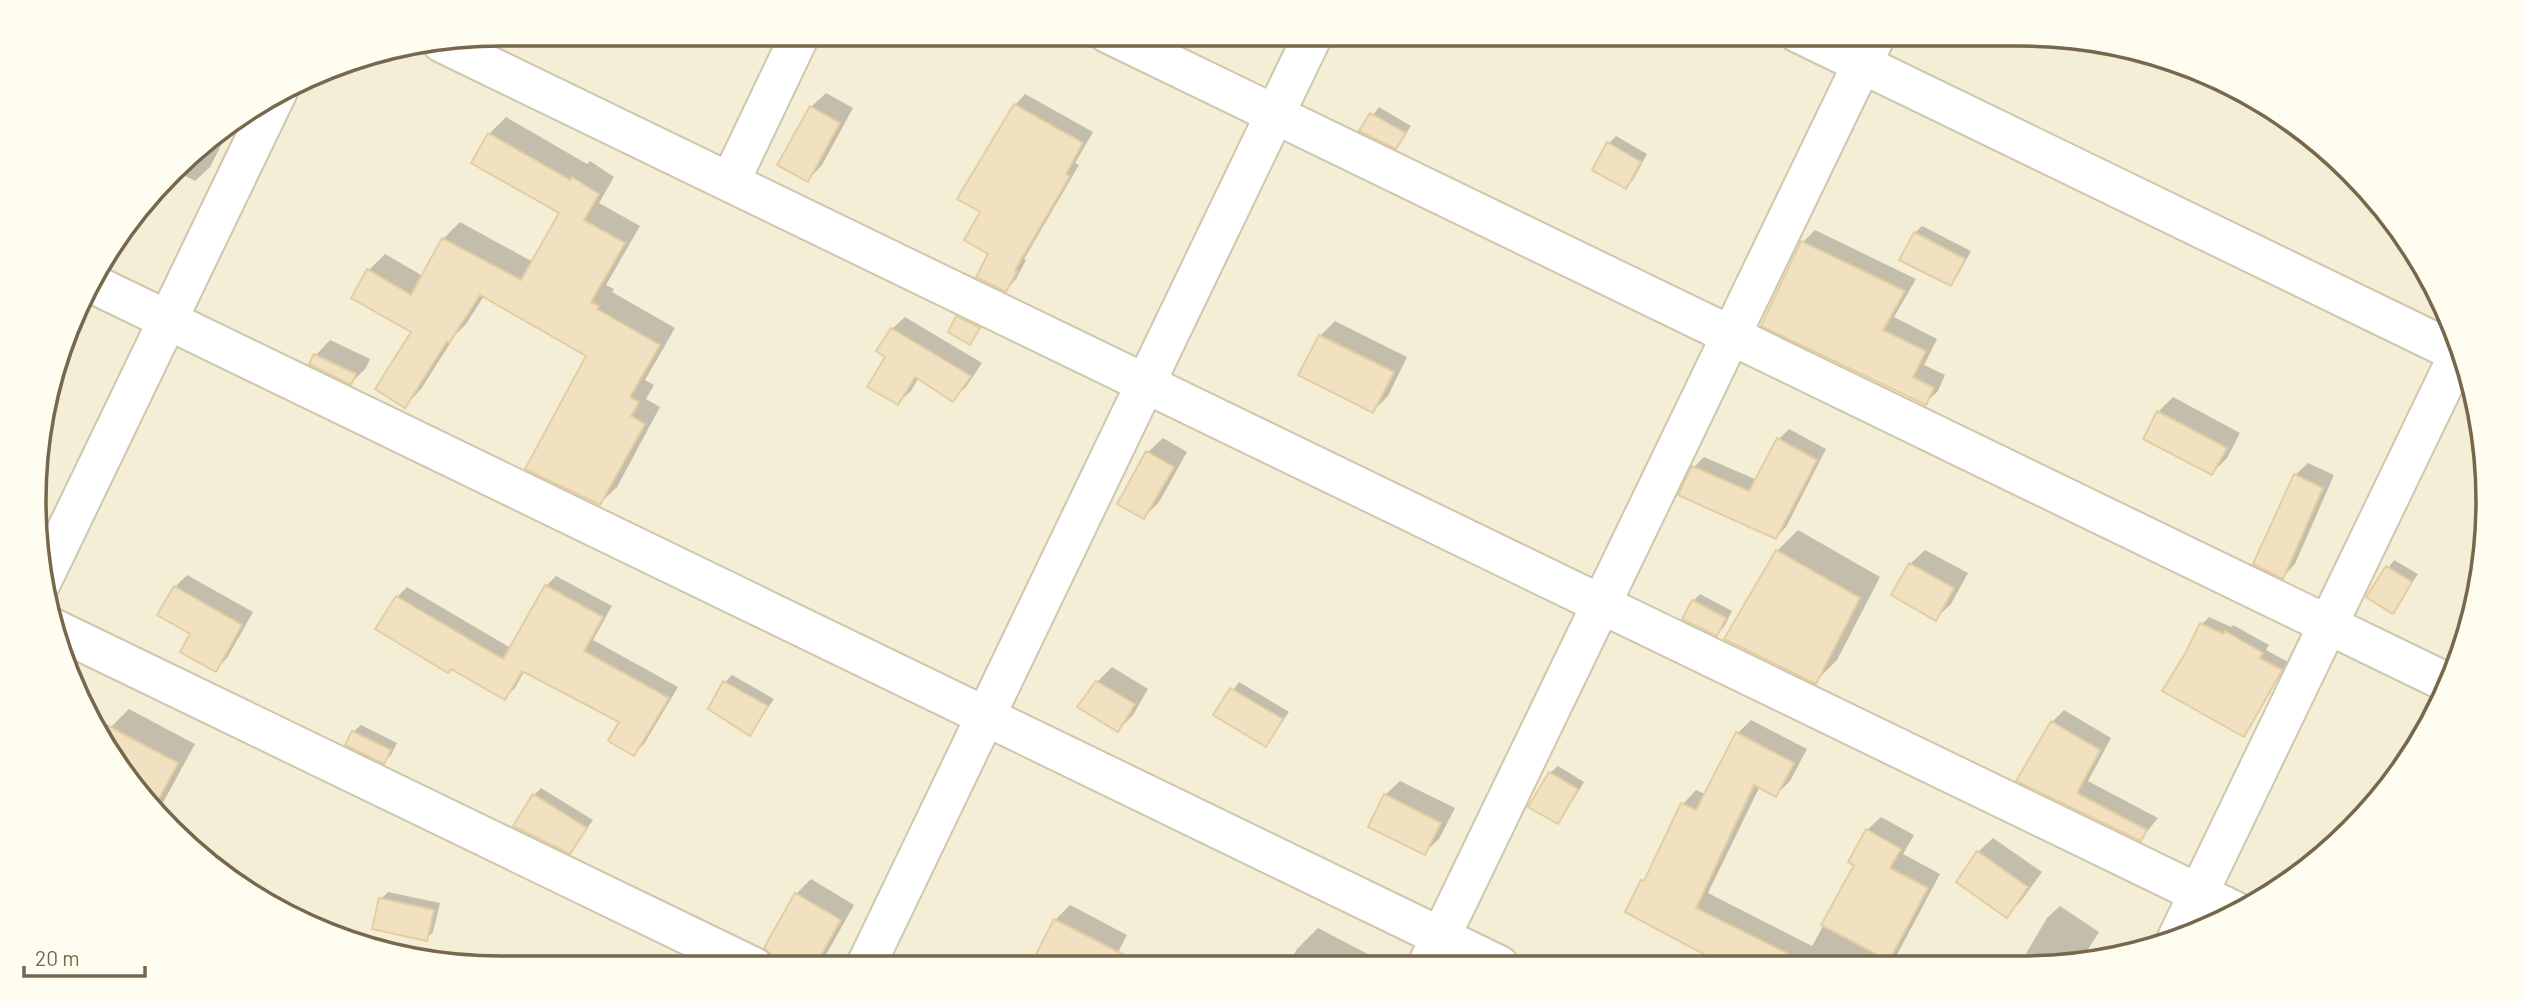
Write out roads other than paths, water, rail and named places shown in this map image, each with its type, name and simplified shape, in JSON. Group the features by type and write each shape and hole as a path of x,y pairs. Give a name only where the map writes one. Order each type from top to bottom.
{"street":[{"path":"730,182 795,46"},
{"path":"1134,46 2440,679"},
{"path":"870,956 1308,46"},
{"path":"452,48 2227,907"},
{"path":"1434,951 1869,49 2450,347"},
{"path":"50,565 270,108"},
{"path":"99,287 985,716 1434,951 1457,956"},
{"path":"2183,926 2455,365"},
{"path":"66,634 731,956"}]}
